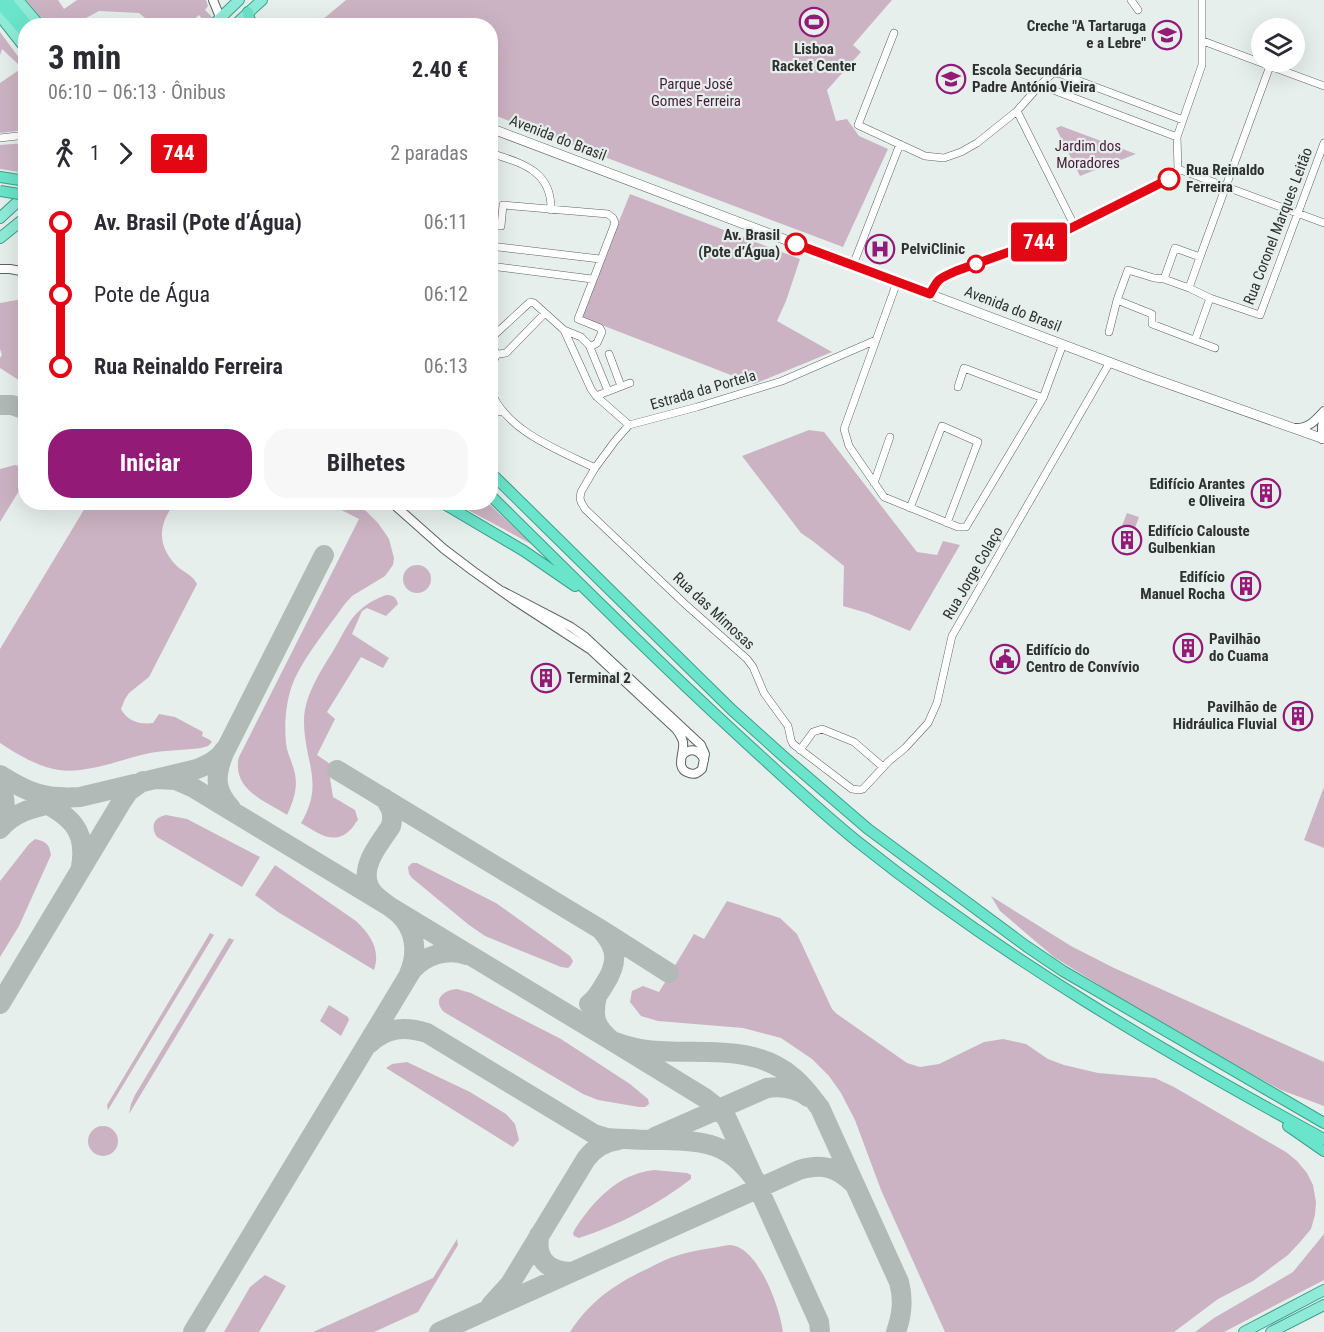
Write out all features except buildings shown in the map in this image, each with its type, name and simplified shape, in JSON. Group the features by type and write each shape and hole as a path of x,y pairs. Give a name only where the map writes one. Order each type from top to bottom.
{"highway":[{"path":"7,0 22,18"},
{"path":"0,4 18,25"},
{"path":"248,12 249,18"},
{"path":"0,191 18,194"},
{"path":"498,480 732,710 868,829 1063,971 1324,1123"},
{"path":"498,503 716,716 858,842 962,920 1055,983 1246,1096 1324,1139"},
{"path":"455,510 524,551 595,599"},
{"path":"1246,1096 1324,1151"},
{"path":"1308,1114 1324,1116"}],"main road":[{"path":"18,0 33,18"},
{"path":"242,18 262,0"},
{"path":"220,17 236,1"},
{"path":"0,16 18,39"},
{"name":"Avenida do Brasil","path":"498,131 1110,362 1324,438"},
{"path":"0,218 18,202"},
{"path":"0,238 18,223"},
{"path":"1244,1332 1324,1290"},
{"path":"1271,1332 1324,1305"}],"street":[{"path":"213,0 220,17"},
{"path":"1131,0 1138,10"},
{"path":"930,294 938,280 956,271 1059,234 1169,179 1178,169 1177,137 1202,65 1202,0"},
{"path":"894,33 858,125 925,156 945,158 977,143 1017,111 1053,73 1183,120"},
{"path":"1203,41 1251,59"},
{"path":"1189,288 1268,72"},
{"path":"1286,72 1324,86"},
{"path":"1040,85 1177,137"},
{"path":"1017,111 1075,227"},
{"path":"0,138 18,136"},
{"name":"Rua Coronel Marques Leitão","path":"1117,300 1128,270 1164,279 1260,315 1324,143"},
{"path":"853,265 900,144"},
{"path":"498,156 522,164 538,173 550,196 551,210"},
{"path":"1178,169 1324,223"},
{"path":"498,226 501,226 503,205 608,214 614,218 578,318 600,328 602,332 597,343 589,345"},
{"path":"498,247 600,259"},
{"path":"1164,279 1175,248 1200,257"},
{"path":"498,267 592,279"},
{"path":"0,269 18,270"},
{"path":"897,282 844,429 849,446 884,497 957,527 966,527 1043,398 1063,344"},
{"path":"1195,340 1210,298"},
{"path":"1109,332 1117,300 1152,314 1152,324 1215,348"},
{"path":"498,332 531,302 534,303 564,330 581,338 589,345 608,391"},
{"path":"498,354 506,353 545,313"},
{"path":"498,405 518,425 543,443 595,468 629,425 596,396 586,381 564,330"},
{"name":"Estrada da Portela","path":"629,425 782,381 876,340"},
{"path":"609,354 621,386"},
{"name":"Rua Jorge Colaço","path":"860,790 928,723 937,703 952,636 1110,362"},
{"path":"958,387 964,368 1043,398"},
{"path":"596,396 630,383"},
{"path":"498,411 503,412"},
{"path":"1292,427 1300,429 1308,426 1324,411"},
{"path":"1324,420 1322,426 1324,438"},
{"path":"910,508 942,426 978,442 947,523"},
{"path":"874,483 890,437"},
{"name":"Rua das Mimosas","path":"595,468 581,492 580,498 585,509 747,659 764,693 788,726 790,740 852,789 860,790"},
{"path":"400,510 450,553 514,600 591,650 676,729 683,741 680,760 682,768 692,774 702,769 705,754 697,741 584,636 502,591"},
{"path":"800,750 813,732 822,729 854,742 883,767"},
{"path":"682,757 694,750 701,754 704,760"}],"green space":[{"path":"26,0 58,0 64,9 77,0 206,0 208,6 205,10 213,18 201,18 199,15 195,18 145,18 139,13 99,11 86,18 41,18"},
{"name":"Parque José Gomes Ferreira","path":"346,0 892,0 853,45 861,52 827,90 836,121 847,119 859,136 888,149 843,247 498,117 498,18 324,18"},
{"path":"0,32 18,56 18,64 2,49 0,55"},
{"path":"18,71 18,131 0,133 0,83"},
{"name":"Jardim dos Moradores","path":"1061,126 1136,154 1080,176 1056,128"},
{"path":"18,144 18,172 0,169 0,145"},
{"path":"630,194 800,259 777,321 832,352 754,384 581,317"},
{"path":"18,300 18,380 0,368 2,355 0,303"},
{"path":"809,430 824,432 917,552 937,555 943,541 960,545 910,631 867,613 843,606 844,566 801,533 742,456"},
{"path":"18,466 18,492 0,522 0,469"},
{"path":"84,510 170,510 163,528 163,544 172,560 197,584 149,677 129,693 121,709 130,719 143,723 153,723 159,714 175,717 203,732 202,736 212,742 201,748 150,753 81,770 59,770 36,763 0,743 0,649"},
{"path":"342,510 364,510 378,523 389,539 394,558 393,565 385,576 352,596 344,605 295,678 286,710 285,727 287,747 296,784 287,815 254,795 247,788 238,772 238,760 359,519"},
{"path":"468,510 496,510 533,545"},
{"path":"1127,513 1139,517 1132,536 1120,531"},
{"path":"417,565 427,569 431,579 427,589 417,593 407,589 403,579 407,569"},
{"path":"386,595 394,597 398,604 386,616 367,608 362,611 352,634 389,658 383,668 361,657 327,712 335,719 317,755 336,768 330,778 333,797 355,810 358,820 343,835 325,836 301,823 312,796 312,772 304,721 307,701 320,672 346,627 365,606"},
{"path":"1324,787 1324,848 1304,840"},
{"path":"166,815 187,819 260,857 242,887 157,837 154,823"},
{"path":"35,839 46,844 51,855 19,926 0,957 0,881"},
{"path":"412,863 417,863 496,903 570,956 573,961 571,965 568,968 561,967 485,936 412,878 408,867"},
{"path":"275,865 361,926 370,937 375,949 374,970 278,912 255,895"},
{"path":"991,896 1071,946 1114,968 1324,1062 1324,1106 1281,1090 1257,1077 1141,1011 1054,957 1000,911"},
{"path":"727,901 780,918 797,934 832,1009 907,1063 920,1067 939,1064 984,1042 1003,1039 1026,1044 1048,1059 1064,1065 1098,1073 1155,1078 1174,1087 1286,1152 1297,1161 1313,1185 1316,1202 1311,1229 1288,1255 1253,1281 1218,1299 1174,1332 945,1332 881,1190 855,1120 829,1076 812,1059 781,1038 743,1028 658,1021 641,1016 630,1002 632,991 643,986 659,992 694,934 704,939"},
{"path":"210,933 214,935 108,1110 107,1105"},
{"path":"229,938 234,940 129,1114 135,1095"},
{"path":"457,989 471,993 561,1039 630,1084 648,1099 649,1104 639,1107 598,1100 583,1094 444,1012 439,1003 441,996 447,991"},
{"path":"329,1005 348,1017 349,1020 341,1036 320,1021"},
{"path":"407,1062 470,1092 506,1114 515,1124 519,1140 513,1147 386,1068 392,1064"},
{"path":"103,1126 114,1130 118,1141 114,1152 103,1156 92,1152 88,1141 92,1130"},
{"path":"654,1170 687,1173 691,1175 691,1179 652,1205 624,1220 579,1238 574,1236 573,1233 582,1218 608,1190 629,1177"},
{"path":"1324,1234 1324,1280 1224,1332 1195,1332 1214,1318 1293,1272"},
{"path":"457,1239 458,1245 418,1312 374,1332 313,1332 433,1278"},
{"path":"729,1245 740,1248 758,1266 772,1294 783,1332 570,1332 595,1302 626,1280 675,1256"},
{"path":"265,1275 286,1286 259,1332 224,1332 250,1287"}],"taxiway":[{"path":"0,405 18,407"},
{"path":"231,808 221,795 219,788 218,775 221,761 324,555"},
{"path":"0,775 36,793 52,797 80,797 197,769 213,761 225,749"},
{"path":"337,770 669,973"},
{"path":"156,779 176,780 192,787 612,1041 647,1050 742,1055 777,1066 793,1077 820,1108 899,1282 902,1307 896,1332"},
{"path":"0,1004 122,801 129,791 143,781"},
{"path":"0,785 5,806 0,826"},
{"path":"37,798 73,824 81,842 81,867"},
{"path":"384,798 391,811 391,826 370,859 367,879 372,892 399,914 409,927 414,942 414,958 409,974"},
{"path":"0,829 11,818 31,809 54,803"},
{"path":"589,1004 596,998 614,964 614,951 602,931"},
{"path":"193,1332 412,970 424,960 437,954 452,952 467,955"},
{"path":"597,996 596,1021 606,1036 705,1098 727,1119 819,1322 820,1332"},
{"path":"369,1044 389,1031 411,1029 427,1033 594,1134 607,1138 704,1143 736,1159 756,1181"},
{"path":"655,1137 767,1088 789,1088 808,1097"},
{"path":"491,1305 510,1284 586,1159 600,1146 618,1140"},
{"path":"439,1332 799,1170 815,1167 829,1168 854,1184"},
{"path":"539,1235 539,1250 543,1261 556,1270 573,1272"}],"bus line":[{"name":"744","path":"796,244 930,294 938,280 943,277 1059,234 1169,179"}],"place":[{"name":"Lisboa Racket Center","path":"814,22"},
{"name":"Creche \"A Tartaruga e a Lebre\"","path":"1167,35"},
{"name":"Escola Secundária Padre António Vieira","path":"951,79"},
{"name":"Rua Reinaldo Ferreira","path":"1169,179"},
{"name":"Av. Brasil (Pote d’Água)","path":"796,244"},
{"name":"PelviClinic","path":"880,249"},
{"name":"Edifício Arantes e Oliveira","path":"1266,493"},
{"name":"Edifício Calouste Gulbenkian","path":"1127,540"},
{"name":"Edifício Manuel Rocha","path":"1246,586"},
{"name":"Pavilhão do Cuama","path":"1188,648"},
{"name":"Edifício do Centro de Convívio","path":"1005,659"},
{"name":"Terminal 2","path":"546,678"},
{"name":"Pavilhão de Hidráulica Fluvial","path":"1298,716"}]}
